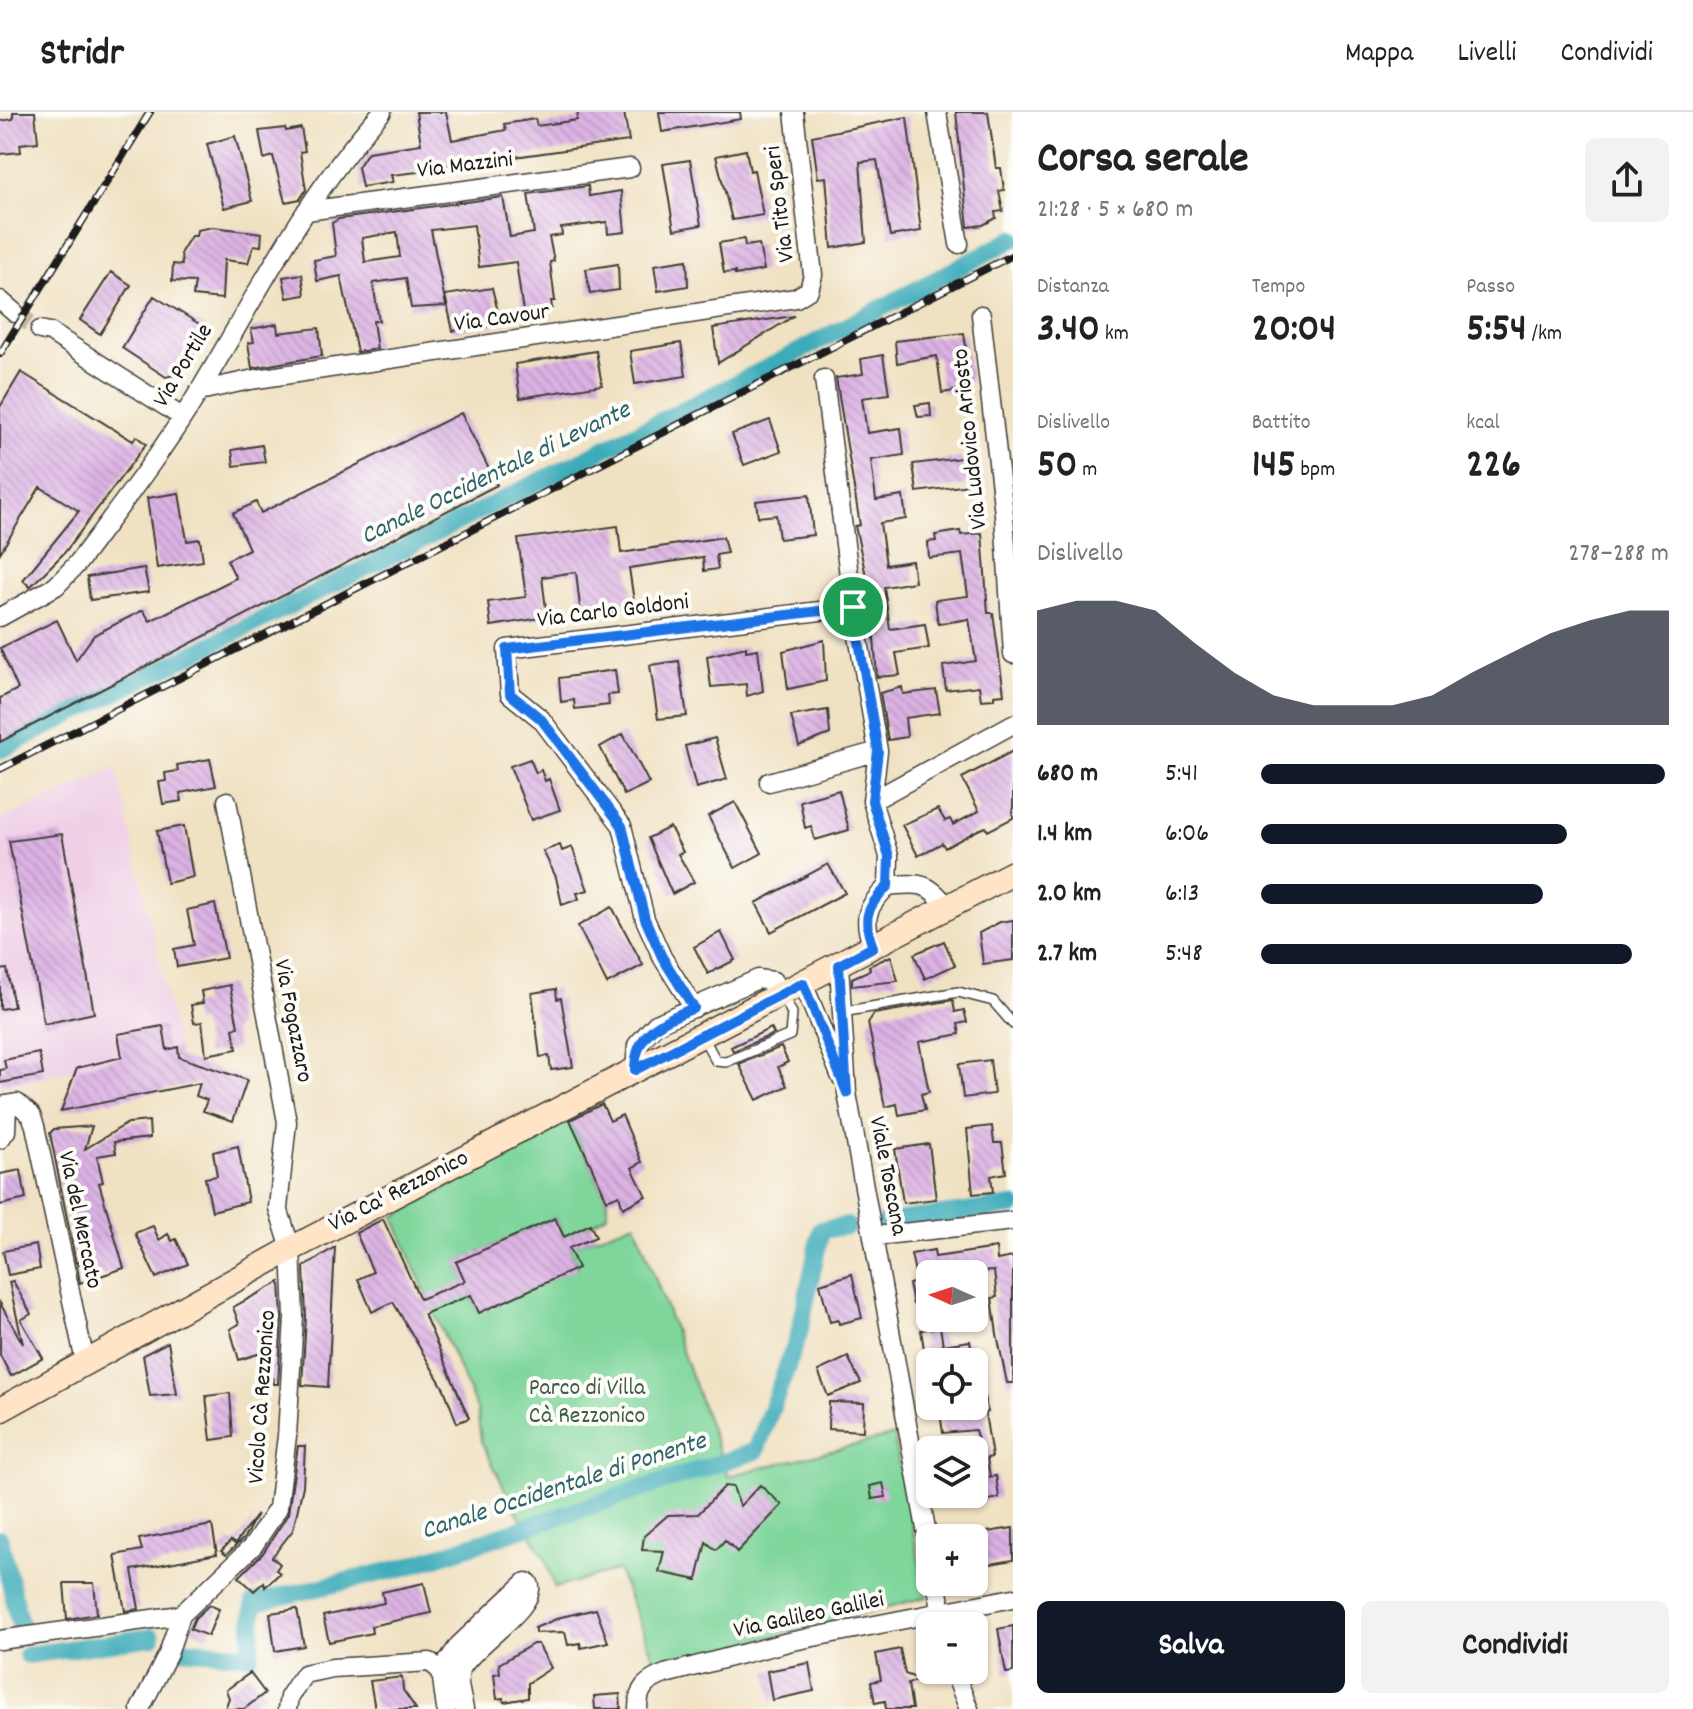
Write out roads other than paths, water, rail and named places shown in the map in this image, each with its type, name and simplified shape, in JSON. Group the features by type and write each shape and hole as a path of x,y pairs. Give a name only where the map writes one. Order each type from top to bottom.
{"main road":[{"name":"Via Ca' Rezzonico","path":"0,1410 291,1249 1013,873"}],"street":[{"name":"Via Portile","path":"0,617 67,577 199,391 276,255 382,112"},
{"name":"Via Tito Speri","path":"794,112 812,245 813,275 809,290"},
{"path":"937,112 959,244"},
{"name":"Via Mazzini","path":"306,211 630,168"},
{"name":"Via Cavour","path":"199,391 265,378 781,303 809,290"},
{"name":"Via Ludovico Ariosto","path":"981,315 1004,514 1013,654"},
{"path":"44,329 182,417"},
{"path":"824,379 853,607 878,751 872,801 889,856 888,886 867,910 865,920 873,947"},
{"name":"Via Carlo Goldoni","path":"694,1008 662,957 645,919 622,826 541,719 510,694 507,649 853,607"},
{"path":"872,801 1013,724"},
{"path":"769,782 878,751"},
{"name":"Via Fogazzaro","path":"227,801 287,1122 278,1208 291,1249"},
{"path":"888,886 920,884 931,888 948,908"},
{"name":"Viale Toscana","path":"839,965 847,1093 924,1524"},
{"path":"635,1070 637,1045 656,1024 758,979 792,989"},
{"name":"Viale Toscana","path":"792,989 847,1093"},
{"name":"Via del Mercato","path":"0,1139 6,1131 4,1105 17,1103 26,1109 35,1126 85,1362"},
{"path":"875,1236 1013,1221"},
{"name":"Vicolo Cà Rezzonico","path":"181,1615 253,1546 278,1508 287,1436 294,1317 291,1249"},
{"path":"446,1709 450,1672 459,1645 526,1582 529,1583 530,1596 523,1607 450,1672"},
{"name":"Via Galileo Galilei","path":"969,1612 1013,1598"},
{"path":"0,1640 181,1615 168,1654 140,1709"},
{"name":"Via Galileo Galilei","path":"638,1709 646,1681 665,1674 788,1642 916,1624"},
{"path":"287,1709 289,1697 304,1674 332,1668 430,1662 450,1672 464,1709"},
{"path":"954,1684 955,1709"},
{"path":"959,1684 969,1709"}],"lane":[{"path":"702,1035 716,1061 726,1062 790,1035 792,989"},
{"path":"842,1012 958,992 993,1001 1013,1024"}],"waterway":[{"name":"Canale Occidentale di Levante","path":"0,750 775,364 1013,239"},
{"name":"Canale Occidentale di Ponente","path":"886,1222 1013,1206"},
{"name":"Canale Occidentale di Ponente","path":"182,1649 250,1655 254,1603 406,1567 756,1451 799,1334 821,1230 847,1226"},
{"name":"Canale Occidentale di Ponente","path":"0,1539 20,1624"},
{"name":"Canale Occidentale di Ponente","path":"27,1655 152,1637"}],"tunnel":[{"path":"15,313 40,330"}],"railway":[{"path":"0,354 150,112"},
{"path":"0,769 1013,255"}],"park label":[{"name":"Parco di Villa Cà Rezzonico","path":"587,1403"}]}
